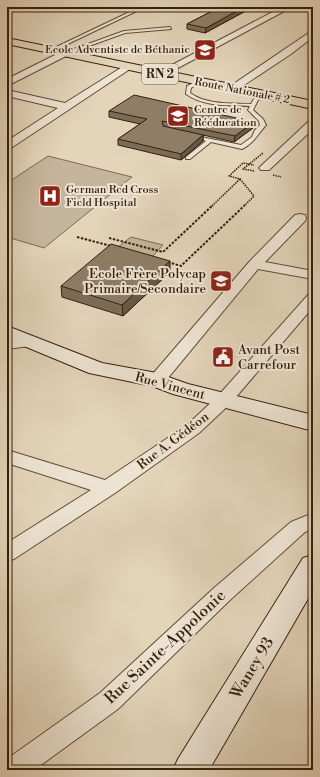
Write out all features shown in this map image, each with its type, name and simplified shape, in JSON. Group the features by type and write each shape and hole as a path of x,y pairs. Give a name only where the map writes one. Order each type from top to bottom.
{"main road":[{"name":"Route Nationale # 2","path":"7,41 313,105"}],"street":[{"path":"160,74 288,7"},
{"path":"232,89 288,52 313,33"},
{"path":"7,83 65,53"},
{"path":"7,146 127,67"},
{"path":"7,93 67,107"},
{"path":"265,168 313,124"},
{"path":"157,380 256,264 300,218"},
{"path":"256,264 313,275"},
{"name":"Rue A. Gédéon","path":"8,552 108,488 193,429 224,400 313,298"},
{"name":"Rue Vincent","path":"7,332 96,368 157,380 181,389 313,423"},
{"path":"7,344 32,342"},
{"path":"7,456 108,488"},
{"name":"Rue Sainte-Appolonie","path":"13,770 109,701 222,594 298,527 313,521"},
{"name":"Waney 93","path":"190,770 313,566"}],"lane":[{"path":"52,50 143,7"},
{"path":"65,53 118,33 170,28"},
{"path":"198,82 189,87 188,93 191,96 213,102 251,105"},
{"path":"186,134 242,147 254,138 263,124 261,120 251,113 250,110 251,105 256,99 263,95"},
{"path":"188,158 210,140"}],"path":[{"path":"166,262 181,266 254,196 240,179 229,176 244,163"},
{"path":"109,238 163,252 240,179"},
{"path":"77,237 114,247"}],"shaded area":[{"path":"48,156 132,177 44,248 7,237 7,183"},
{"path":"131,237 163,245 152,257 118,247"}],"building":[{"path":"220,7 244,7 206,28 187,24"},
{"path":"134,95 254,122 235,136 162,121 163,126 203,135 181,154 118,139 147,119 109,111"},
{"path":"111,244 170,261 122,305 61,286"}],"place":[{"name":"Ecole Adventiste de Béthanie","path":"205,50"},
{"name":"Centre de Rééducation","path":"178,116"},
{"name":"German Red Cross Field Hospital","path":"50,196"},
{"name":"Ecole Frère Polycap Primaire/Secondaire","path":"221,281"},
{"name":"Avant Post Carrefour","path":"223,357"}]}
